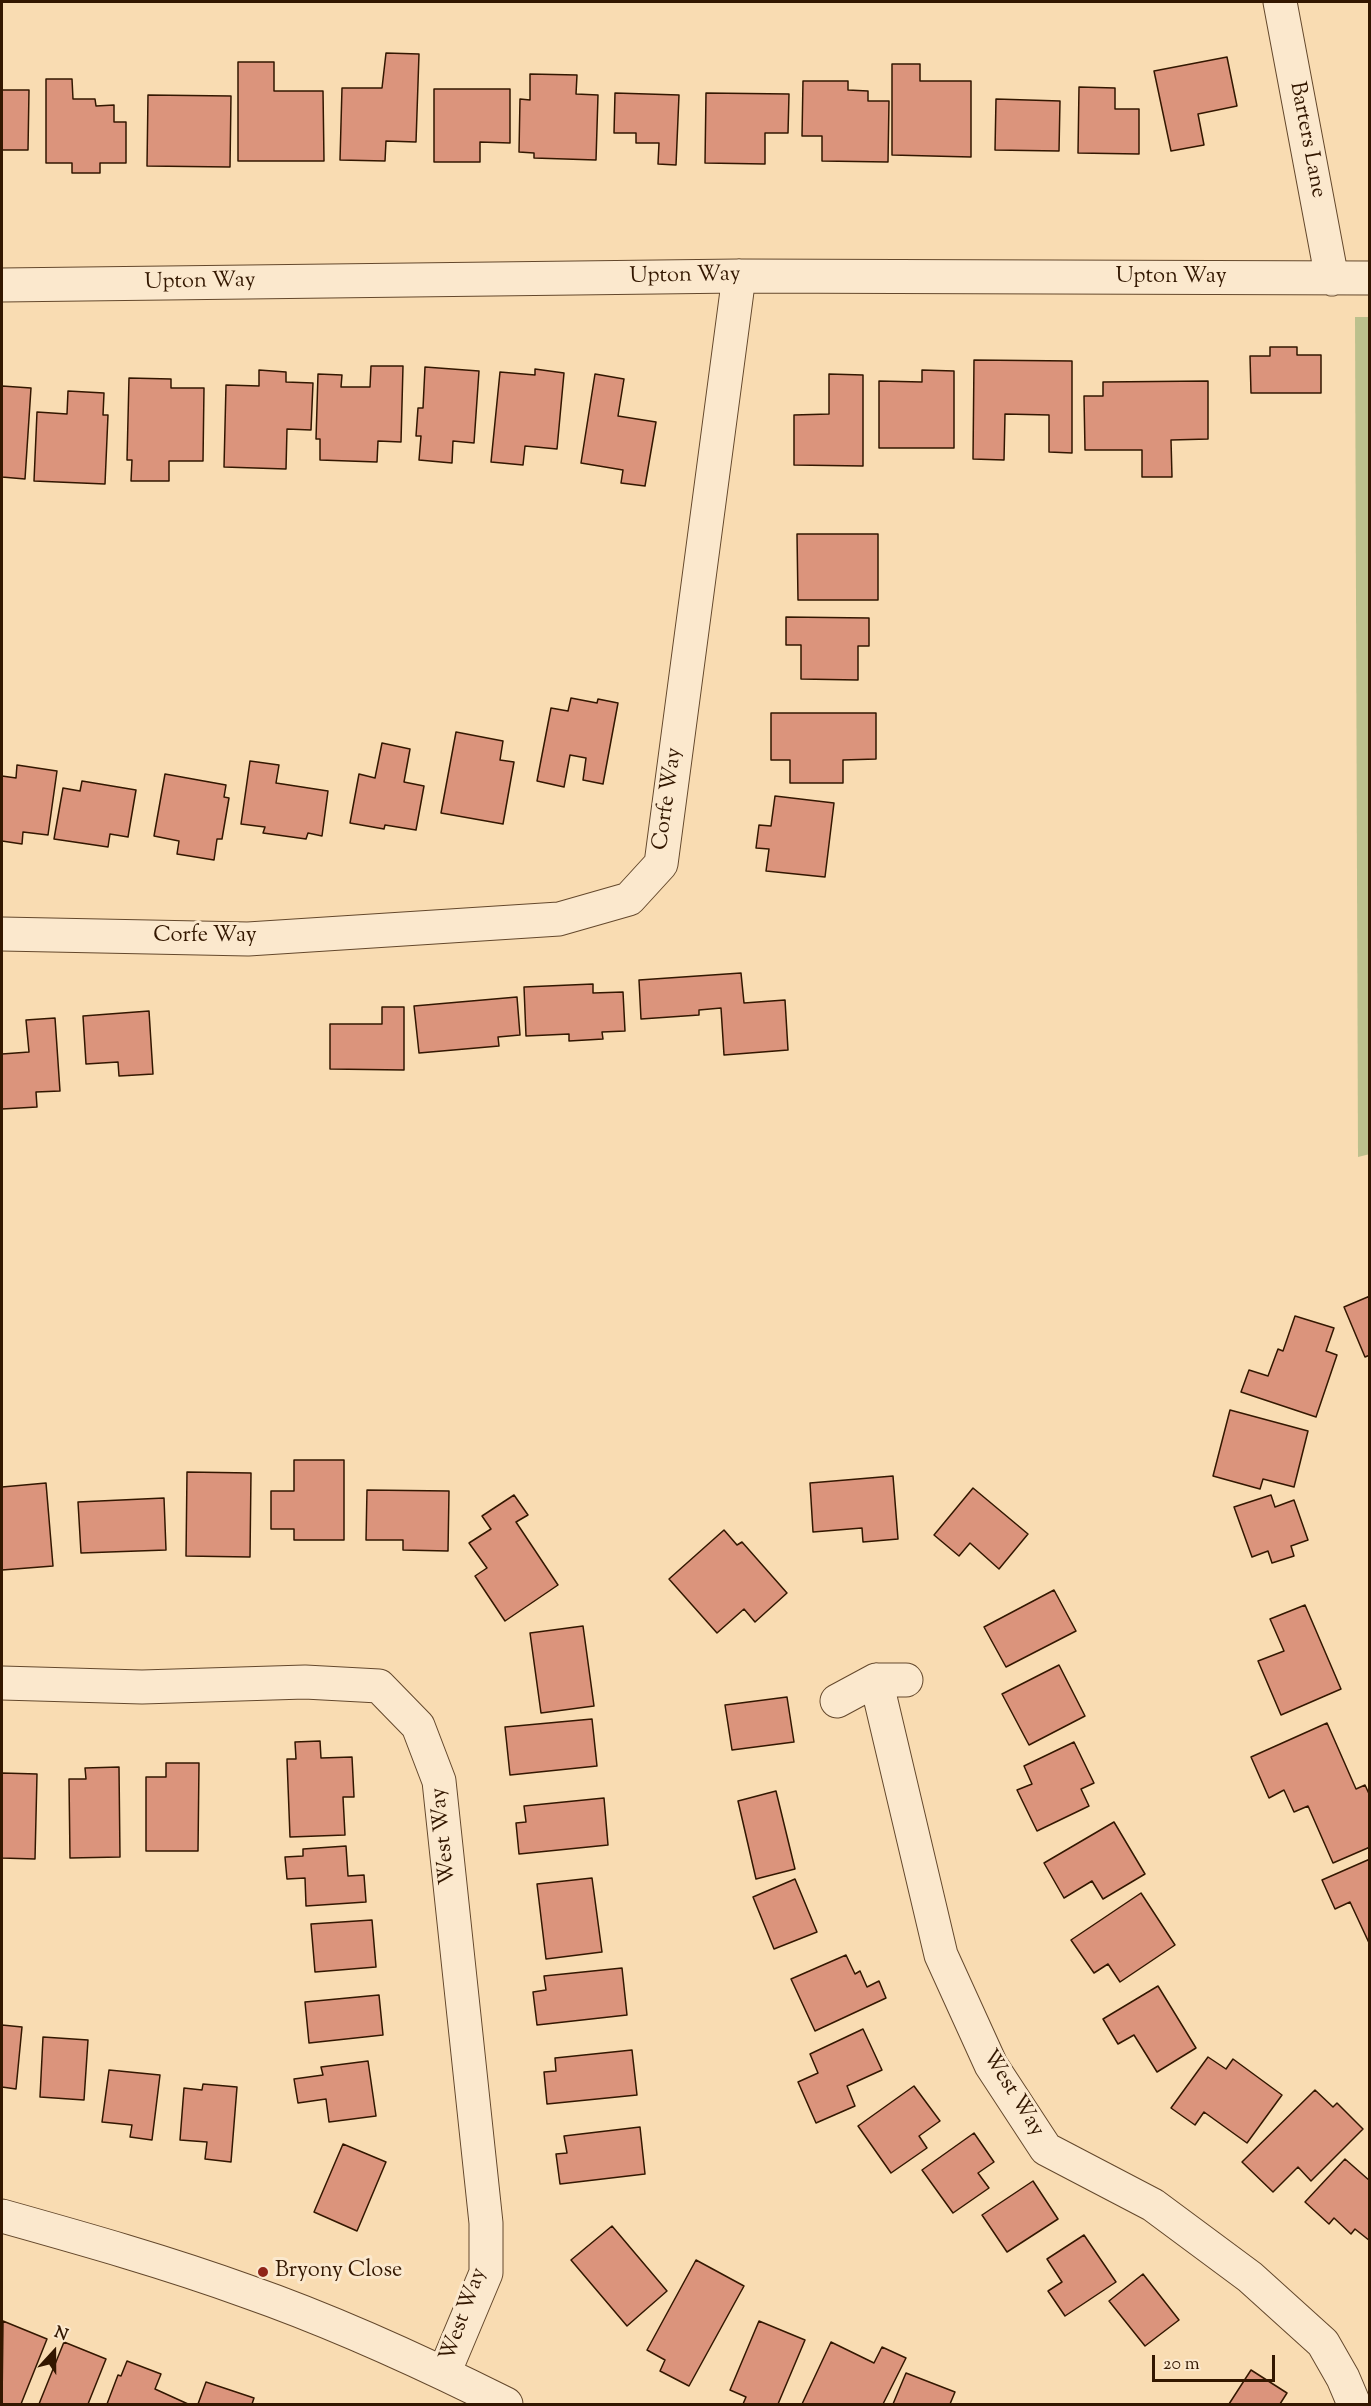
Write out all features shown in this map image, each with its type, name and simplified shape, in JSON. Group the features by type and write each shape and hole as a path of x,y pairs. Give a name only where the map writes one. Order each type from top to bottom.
{"street":[{"name":"Barters Lane","path":"1280,2 1332,279"},
{"name":"Upton Way","path":"2,285 739,276 1370,278"},
{"name":"Corfe Way","path":"2,934 248,939 560,919 629,899 661,864 739,276"},
{"name":"West Way","path":"837,1701 891,1680 941,1955 991,2065 1046,2149 1154,2205 1250,2277 1323,2343 1343,2378 1354,2404"},
{"name":"West Way","path":"2,1683 142,1687 305,1682 379,1686 418,1726 439,1780 486,2223 486,2273 444,2373"},
{"name":"West Way","path":"2,2216 157,2261 248,2292 444,2373 506,2404"}],"green space":[{"path":"1355,317 1370,317 1370,1154 1358,1157"}],"building":[{"path":"386,53 419,54 416,142 386,141 385,161 340,160 342,88 382,88"},
{"path":"1227,57 1237,106 1198,114 1204,145 1171,151 1154,71"},
{"path":"238,62 274,62 274,91 323,91 324,161 238,161"},
{"path":"892,64 920,64 920,81 971,81 971,157 892,155"},
{"path":"530,74 577,75 576,94 598,95 596,160 534,158 534,153 519,152 520,99 530,100"},
{"path":"46,79 72,79 73,99 95,99 96,106 114,105 114,122 126,122 126,163 100,163 100,173 72,173 72,163 46,163"},
{"path":"803,81 848,81 848,90 868,91 868,101 889,101 888,162 822,161 822,136 802,136"},
{"path":"1079,87 1115,88 1115,109 1139,109 1139,154 1078,153"},
{"path":"434,89 510,89 510,143 480,142 480,162 434,162"},
{"path":"2,90 29,90 28,150 2,150"},
{"path":"615,93 679,95 676,165 658,164 659,143 636,143 636,133 614,133"},
{"path":"706,93 789,94 788,133 765,133 765,164 705,163"},
{"path":"148,95 231,96 230,167 147,166"},
{"path":"996,99 1060,101 1059,151 995,150"},
{"path":"1270,347 1297,347 1297,355 1321,355 1321,393 1251,393 1250,356 1270,356"},
{"path":"974,360 1072,361 1072,453 1049,452 1049,415 1005,414 1004,460 973,459"},
{"path":"371,366 403,366 401,442 378,441 377,462 320,460 320,439 316,439 318,374 342,375 341,387 370,387"},
{"path":"425,367 479,371 474,443 453,441 452,463 419,460 421,436 416,436 418,408 423,408"},
{"path":"535,369 564,373 557,449 525,446 523,465 491,462 500,372 535,375"},
{"path":"259,370 286,372 286,382 313,383 311,430 287,429 286,469 224,467 226,385 259,386"},
{"path":"922,370 954,371 954,448 879,448 879,381 922,382"},
{"path":"595,374 624,379 618,416 656,422 645,486 621,483 623,470 581,463"},
{"path":"829,374 863,375 863,466 794,465 794,415 829,414"},
{"path":"129,378 171,379 171,388 204,388 203,461 169,461 169,481 131,481 132,460 127,460"},
{"path":"1208,381 1208,439 1171,440 1172,477 1142,477 1142,450 1085,450 1084,396 1103,396 1103,382"},
{"path":"2,386 31,388 25,479 2,477"},
{"path":"68,391 104,393 103,415 108,415 105,484 34,481 37,412 67,414"},
{"path":"797,534 878,534 878,600 798,600"},
{"path":"786,617 869,618 869,646 858,646 858,680 801,679 801,645 786,645"},
{"path":"571,698 597,703 598,699 618,703 603,784 583,780 586,758 570,755 564,787 537,781 551,708 568,711"},
{"path":"771,713 876,713 876,759 843,760 843,783 790,783 790,760 771,760"},
{"path":"456,732 503,741 500,760 514,762 503,824 441,813"},
{"path":"382,743 410,749 404,782 424,786 416,830 385,825 384,829 350,823 359,774 375,778"},
{"path":"250,761 279,765 276,783 328,791 322,836 308,833 306,839 263,833 265,827 241,824"},
{"path":"17,765 57,771 48,835 23,832 22,844 2,841 2,776 16,778"},
{"path":"165,774 226,785 224,797 229,798 222,839 217,839 214,860 177,854 179,841 154,836"},
{"path":"82,781 136,790 128,837 110,834 108,847 54,839 63,788 80,791"},
{"path":"775,796 834,803 825,877 766,871 769,849 756,848 759,825 771,826"},
{"path":"741,973 744,1003 785,1000 788,1050 724,1055 721,1008 699,1010 699,1015 641,1019 639,980"},
{"path":"593,984 593,993 623,992 625,1031 602,1032 603,1039 569,1041 569,1034 526,1036 524,987"},
{"path":"517,997 520,1035 498,1037 499,1046 419,1053 414,1006"},
{"path":"382,1007 404,1007 404,1070 330,1069 330,1024 382,1024"},
{"path":"149,1011 153,1074 119,1076 118,1062 86,1064 83,1016"},
{"path":"55,1018 60,1091 36,1092 37,1107 2,1109 2,1054 29,1052 26,1020"},
{"path":"1370,1296 1370,1355 1365,1357 1344,1307"},
{"path":"1295,1316 1334,1328 1326,1351 1337,1355 1316,1417 1241,1392 1249,1370 1268,1376 1278,1349 1283,1351"},
{"path":"1230,1410 1308,1431 1294,1487 1263,1479 1260,1489 1213,1476"},
{"path":"294,1460 344,1460 344,1540 294,1540 294,1529 271,1529 271,1491 294,1491"},
{"path":"187,1472 251,1473 250,1557 186,1556"},
{"path":"893,1476 898,1539 863,1542 862,1528 813,1532 810,1483"},
{"path":"46,1483 53,1566 2,1570 2,1487"},
{"path":"973,1488 1028,1534 999,1569 970,1543 959,1556 934,1535"},
{"path":"367,1490 449,1491 448,1551 403,1550 403,1540 366,1540"},
{"path":"514,1495 528,1515 516,1522 558,1585 505,1621 475,1576 487,1568 469,1543 491,1529 482,1516"},
{"path":"1271,1495 1275,1507 1294,1500 1308,1540 1291,1546 1294,1556 1272,1563 1268,1551 1252,1557 1234,1507"},
{"path":"164,1498 166,1550 81,1553 78,1502"},
{"path":"724,1530 737,1545 742,1542 787,1593 755,1622 744,1609 717,1633 669,1579"},
{"path":"1054,1590 1076,1631 1006,1667 984,1627"},
{"path":"1305,1605 1341,1689 1281,1715 1258,1661 1284,1651 1270,1619"},
{"path":"583,1626 594,1706 541,1713 530,1633"},
{"path":"1059,1665 1085,1716 1029,1745 1002,1694"},
{"path":"787,1697 794,1742 732,1750 725,1705"},
{"path":"592,1719 597,1766 510,1775 505,1727"},
{"path":"1327,1723 1356,1789 1365,1785 1370,1796 1370,1847 1333,1863 1308,1806 1294,1812 1284,1790 1269,1798 1251,1757"},
{"path":"320,1741 321,1758 352,1757 354,1797 343,1797 345,1835 290,1837 287,1759 296,1759 295,1742"},
{"path":"1074,1742 1094,1783 1081,1789 1089,1806 1037,1831 1017,1790 1032,1784 1024,1766"},
{"path":"166,1763 199,1763 198,1851 146,1851 146,1777 166,1777"},
{"path":"119,1767 120,1857 70,1858 69,1779 86,1779 85,1768"},
{"path":"2,1773 37,1774 35,1859 2,1858"},
{"path":"776,1791 795,1869 756,1879 738,1801"},
{"path":"604,1798 608,1845 519,1854 516,1823 526,1822 524,1806"},
{"path":"1114,1822 1145,1874 1103,1899 1092,1881 1064,1898 1044,1863"},
{"path":"346,1846 348,1876 364,1875 366,1902 306,1906 305,1878 287,1879 285,1857 303,1856 303,1849"},
{"path":"1370,1859 1370,1945 1350,1902 1335,1909 1322,1880"},
{"path":"592,1878 602,1952 546,1959 537,1884"},
{"path":"795,1879 817,1932 774,1949 753,1897"},
{"path":"1141,1893 1175,1945 1120,1982 1108,1964 1094,1973 1071,1940"},
{"path":"372,1920 376,1967 315,1972 311,1924"},
{"path":"846,1955 855,1974 860,1971 867,1987 879,1981 886,1998 815,2031 791,1979"},
{"path":"622,1968 627,2015 537,2025 533,1992 546,1990 544,1976"},
{"path":"1158,1986 1196,2048 1157,2072 1134,2035 1118,2044 1103,2019"},
{"path":"379,1995 383,2035 309,2043 305,2002"},
{"path":"2,2025 22,2027 16,2089 2,2087"},
{"path":"863,2029 882,2070 847,2086 855,2106 816,2123 798,2082 818,2073 810,2054"},
{"path":"43,2037 88,2040 84,2100 40,2097"},
{"path":"632,2050 637,2095 547,2104 544,2072 556,2071 555,2058"},
{"path":"1208,2057 1226,2069 1233,2059 1282,2095 1247,2143 1204,2112 1195,2125 1171,2108"},
{"path":"368,2061 376,2116 329,2122 326,2099 298,2103 294,2079 323,2075 321,2067"},
{"path":"109,2070 160,2075 152,2140 130,2137 132,2125 102,2122"},
{"path":"203,2084 237,2087 231,2162 205,2159 207,2142 180,2140 184,2088 202,2090"},
{"path":"914,2086 940,2121 919,2136 927,2148 891,2173 858,2126"},
{"path":"1315,2090 1333,2107 1337,2103 1363,2129 1311,2181 1298,2167 1273,2192 1242,2162"},
{"path":"640,2127 645,2174 560,2184 556,2154 567,2153 564,2136"},
{"path":"974,2133 994,2162 978,2173 989,2188 953,2213 922,2170"},
{"path":"343,2144 386,2162 357,2231 314,2212"},
{"path":"1345,2159 1370,2181 1370,2241 1355,2229 1351,2234 1334,2218 1329,2224 1305,2202"},
{"path":"1033,2181 1058,2219 1007,2252 982,2215"},
{"path":"612,2226 667,2291 627,2326 571,2260"},
{"path":"1084,2235 1116,2282 1065,2316 1048,2291 1062,2282 1047,2259"},
{"path":"696,2260 744,2286 689,2386 660,2371 665,2360 647,2350"},
{"path":"1143,2274 1179,2320 1145,2346 1109,2301"},
{"path":"3,2321 47,2339 21,2404 2,2404"},
{"path":"759,2321 805,2340 778,2404 743,2404 746,2397 730,2390"},
{"path":"64,2342 106,2359 88,2404 39,2404"},
{"path":"831,2342 874,2363 882,2347 906,2358 883,2404 802,2404"},
{"path":"127,2361 161,2374 155,2389 188,2404 107,2404 118,2375 121,2376"},
{"path":"1251,2370 1287,2393 1280,2404 1229,2404"},
{"path":"906,2373 955,2392 950,2404 893,2404"},
{"path":"206,2382 254,2398 252,2404 198,2404"}],"place":[{"name":"Bryony Close","path":"263,2272"}]}
